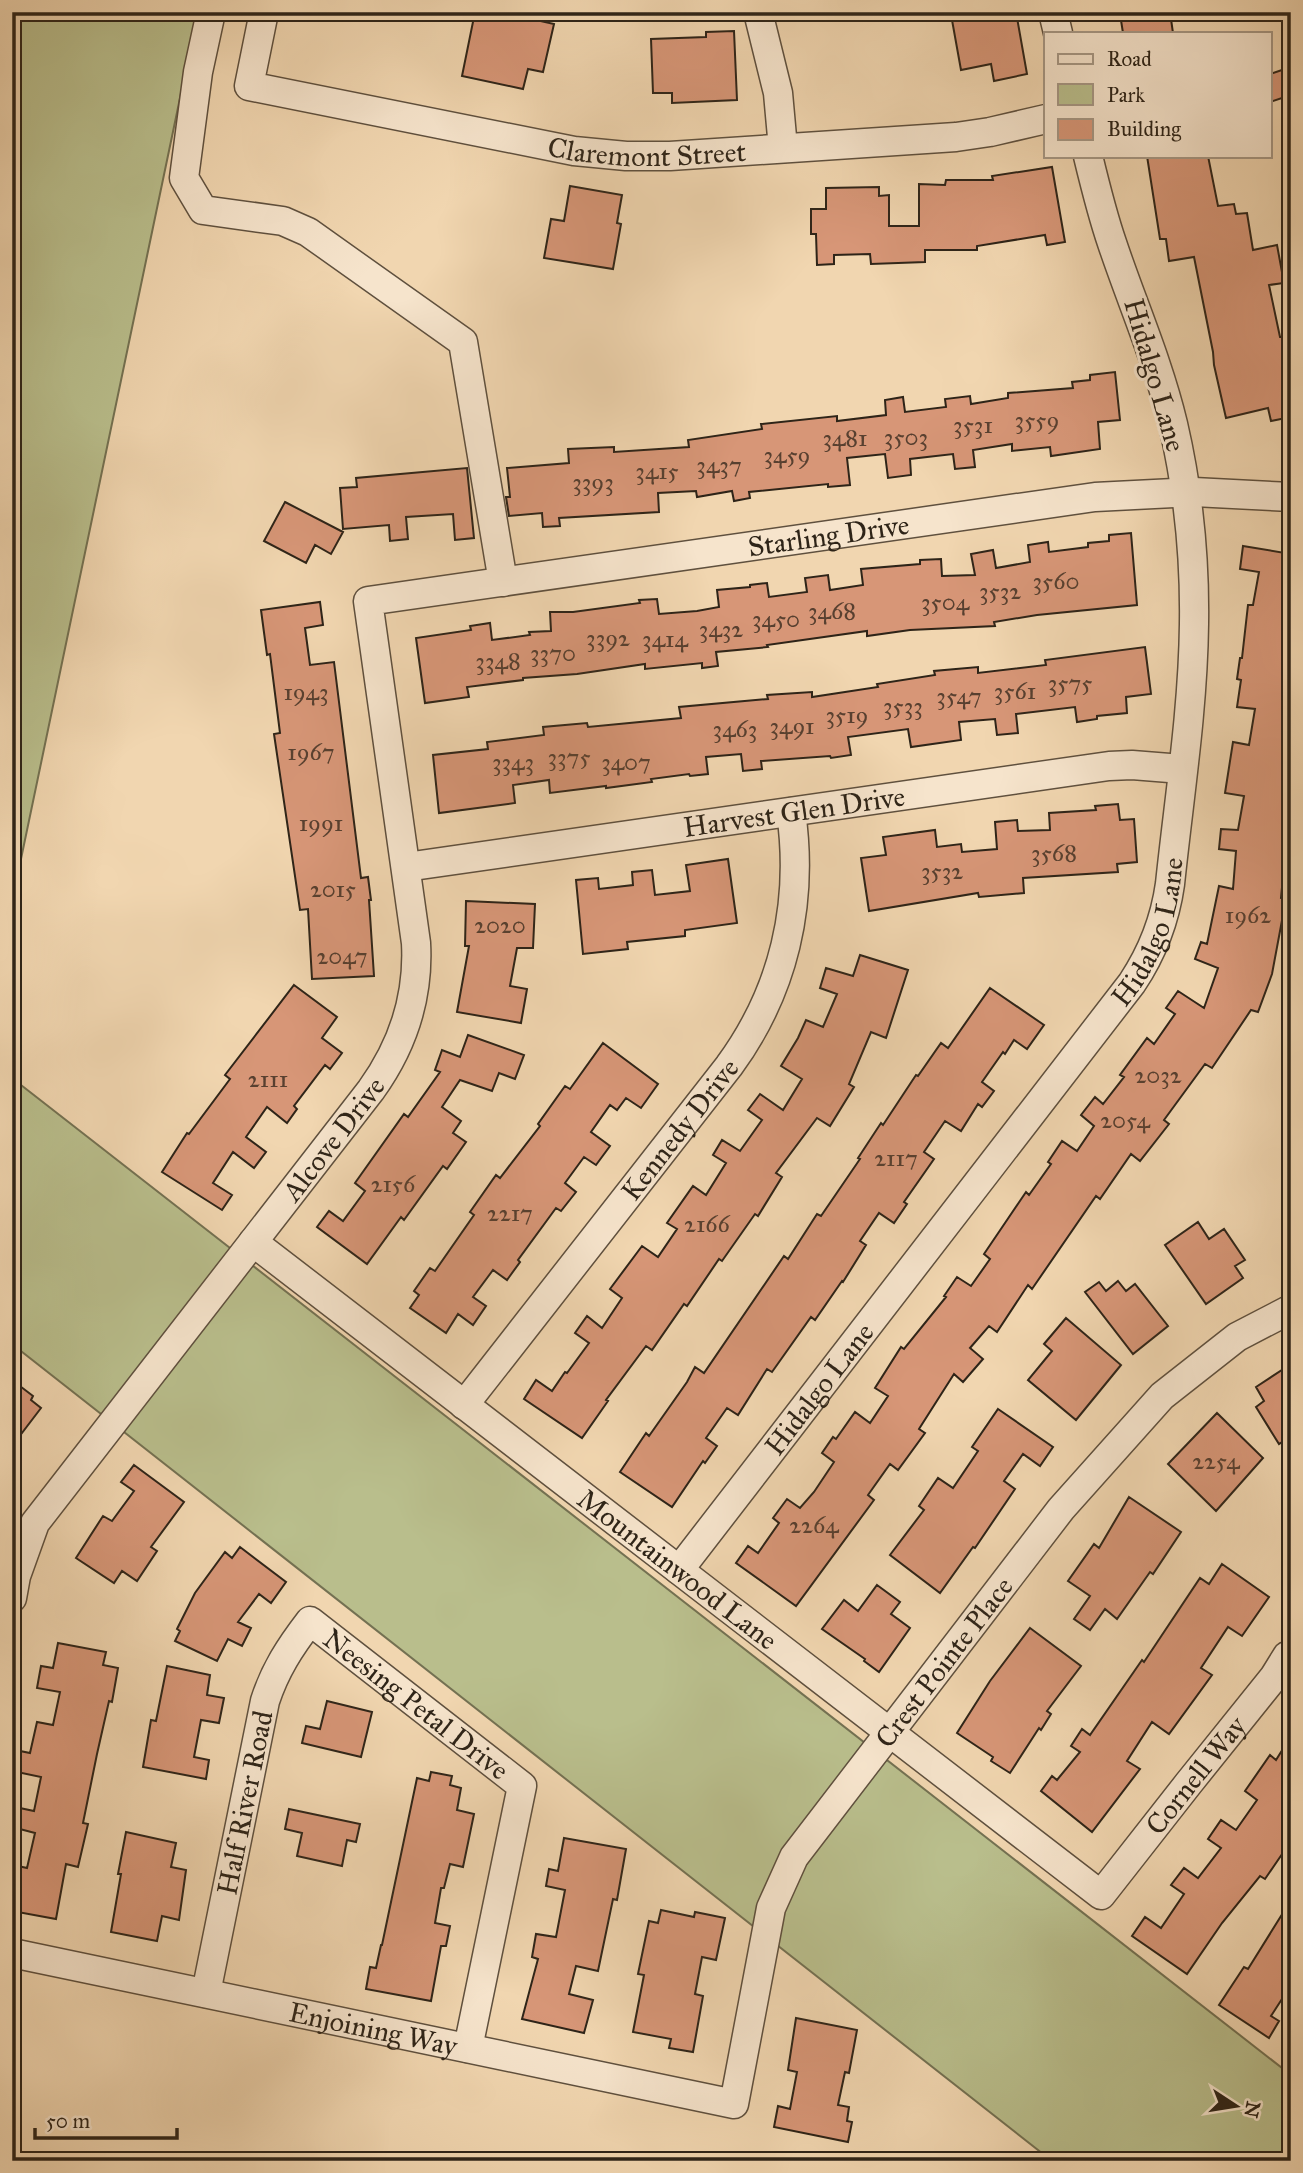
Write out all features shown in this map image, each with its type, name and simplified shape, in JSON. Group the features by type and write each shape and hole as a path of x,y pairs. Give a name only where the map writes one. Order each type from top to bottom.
{"street":[{"path":"211,12 198,72 184,178 203,210 283,221 308,232 463,342 503,582"},
{"name":"Claremont Street","path":"264,12 249,86 574,151 617,156 661,156 966,136 1044,119"},
{"path":"758,12 779,100 783,148"},
{"path":"1053,12 1058,32"},
{"name":"Hidalgo Lane","path":"679,1570 1140,971 1159,930 1168,898 1191,682 1193,565 1176,438 1162,381 1107,231 1088,158"},
{"name":"Starling Drive","path":"368,601 1071,500 1185,492 1291,497"},
{"name":"Alcove Drive","path":"12,1598 16,1576 35,1523 377,1082 401,1038 411,1005 416,966 415,932 368,601"},
{"name":"Harvest Glen Drive","path":"406,867 1109,766 1182,769"},
{"name":"Kennedy Drive","path":"464,1405 729,1066 757,1023 781,968 792,918 796,859 791,812"},
{"name":"Mountainwood Lane","path":"253,1242 1101,1895"},
{"name":"Crest Pointe Place","path":"734,2104 771,1908 794,1857 1061,1510 1162,1396 1237,1337 1291,1309"},
{"name":"Neesing Petal Drive","path":"310,1621 522,1786 468,2048"},
{"name":"Half River Road","path":"206,1993 265,1701 272,1678 287,1651 310,1621"},
{"name":"Cornell Way","path":"1101,1895 1274,1677 1287,1656 1291,1656"},
{"name":"Enjoining Way","path":"12,1953 734,2104"}],"green space":[{"path":"12,12 198,12 12,902"},
{"path":"12,1078 1291,2075 1291,2161 1052,2161 12,1344"}],"building":[{"path":"475,12 500,12 554,24 543,72 528,69 523,89 462,76"},
{"path":"991,12 1016,12 1027,74 994,81 991,64 961,70 952,20"},
{"path":"1170,12 1173,32 1123,32 1120,14"},
{"path":"734,31 737,100 672,103 672,93 653,93 651,39 706,37 706,32"},
{"path":"1291,67 1291,95 1272,101 1272,73"},
{"path":"1147,158 1208,158 1218,206 1234,204 1236,214 1247,213 1253,250 1277,245 1284,283 1269,285 1291,372 1291,417 1271,421 1268,408 1226,418 1194,257 1169,261 1166,239 1160,239"},
{"path":"1052,167 1065,242 1047,245 1045,235 977,246 977,250 925,250 925,262 871,264 870,254 834,255 834,264 817,265 816,234 811,234 811,209 826,209 826,188 879,187 879,196 889,195 889,226 919,226 919,184 945,185 946,180 993,180 992,176"},
{"path":"570,186 622,195 617,223 621,224 613,269 544,258 551,219 564,221"},
{"path":"1115,372 1120,420 1098,422 1100,449 1051,456 1050,447 1012,451 1012,444 973,450 975,467 955,469 953,454 910,459 911,475 888,478 885,454 847,458 850,485 828,487 828,484 749,492 750,498 734,501 732,491 697,497 696,491 658,493 659,512 559,518 560,526 543,527 542,513 509,516 506,497 510,497 507,468 569,463 568,449 614,447 614,452 689,447 688,440 762,429 761,424 837,416 837,421 886,415 885,400 903,397 905,412 946,407 945,399 970,396 971,404 1008,398 1008,393 1073,388 1072,382 1090,380 1090,375"},
{"path":"467,468 474,538 455,540 453,514 406,517 408,539 390,541 389,525 343,529 340,488 357,487 356,478"},
{"path":"285,502 343,532 331,554 315,545 306,563 264,541"},
{"path":"1131,533 1137,605 1037,615 994,622 995,626 910,630 867,636 867,631 767,645 768,647 716,652 718,666 702,668 702,663 645,669 645,664 577,674 523,678 467,687 469,697 425,703 416,638 471,630 470,626 490,623 492,640 530,635 529,632 551,631 550,612 573,612 640,603 639,600 657,599 659,614 697,611 719,607 717,590 767,583 769,597 807,592 805,578 828,575 830,590 863,585 861,569 920,564 920,560 941,559 942,576 975,575 971,554 993,550 996,568 1030,562 1028,545 1048,542 1049,552 1088,547 1088,543 1109,541 1109,535"},
{"path":"1243,546 1291,554 1291,802 1288,801 1283,834 1287,835 1281,898 1286,899 1272,974 1258,1012 1251,1010 1212,1068 1205,1064 1164,1120 1169,1124 1140,1161 1131,1154 1100,1199 1096,1196 1032,1289 1028,1285 997,1332 989,1326 970,1348 983,1359 963,1382 954,1374 919,1429 925,1433 898,1470 890,1464 868,1495 874,1500 796,1606 736,1563 748,1546 758,1553 779,1523 773,1518 787,1499 800,1508 814,1492 834,1462 822,1453 833,1437 836,1439 855,1412 870,1423 888,1396 875,1388 901,1347 904,1349 946,1297 944,1296 957,1277 971,1286 990,1259 984,1254 1026,1192 1029,1195 1051,1164 1048,1162 1062,1141 1077,1151 1094,1126 1081,1115 1095,1097 1103,1104 1124,1077 1120,1075 1147,1038 1154,1044 1175,1014 1166,1008 1178,991 1204,1008 1218,968 1195,959 1201,942 1207,944 1219,886 1233,889 1236,851 1219,849 1221,829 1238,830 1244,796 1225,793 1233,742 1249,745 1255,709 1237,707 1241,680 1237,679 1248,605 1253,605 1259,572 1240,569"},
{"path":"320,602 323,625 305,628 310,665 334,662 361,878 368,877 371,900 374,976 312,979 308,909 300,910 274,734 280,733 270,654 267,655 261,610"},
{"path":"1145,647 1151,694 1126,697 1127,713 1097,716 1097,719 1077,722 1075,707 1016,714 1018,733 997,735 995,719 959,722 961,740 911,747 908,729 848,737 851,755 761,761 762,769 743,771 741,754 706,757 708,774 651,779 652,782 606,788 550,793 549,780 513,785 515,803 439,813 433,755 488,749 487,742 544,735 543,727 587,723 588,727 681,718 679,707 768,699 767,695 812,692 812,697 935,675 934,671 978,667 978,673 1046,665 1045,660"},
{"path":"1118,804 1120,820 1134,819 1137,862 1117,864 1118,872 1023,878 1024,893 979,897 978,893 869,911 861,858 886,855 883,837 935,830 937,847 961,844 962,852 997,849 995,822 1017,820 1018,831 1050,830 1049,813 1096,810 1095,806"},
{"path":"728,859 737,923 685,930 685,936 627,942 628,949 583,954 576,880 598,878 599,889 633,885 632,872 652,870 655,895 690,891 686,865"},
{"path":"466,901 535,904 533,948 517,948 510,986 527,989 521,1023 457,1012 469,946 465,946"},
{"path":"860,955 908,970 886,1038 871,1032 849,1084 854,1087 830,1126 817,1118 776,1173 782,1177 758,1216 755,1214 722,1261 719,1259 652,1350 646,1346 582,1438 524,1399 536,1380 552,1391 565,1372 567,1373 589,1343 575,1333 587,1316 602,1328 622,1298 610,1289 642,1246 658,1257 677,1229 667,1223 693,1186 706,1195 726,1163 713,1155 722,1140 740,1151 762,1120 748,1110 760,1094 783,1110 802,1079 781,1066 806,1020 823,1027 837,994 820,988 826,968 853,976"},
{"path":"294,985 337,1017 322,1038 342,1053 330,1069 325,1065 294,1106 297,1109 287,1123 267,1107 246,1137 266,1152 254,1168 233,1152 213,1183 232,1195 222,1210 162,1172 187,1133 189,1134 230,1079 225,1075"},
{"path":"990,988 1044,1025 1027,1049 1014,1040 1005,1054 1003,1052 982,1082 994,1091 982,1107 978,1104 961,1131 945,1121 924,1152 934,1159 904,1202 907,1204 894,1223 879,1213 860,1241 866,1245 815,1320 811,1317 772,1372 767,1369 738,1415 727,1408 706,1438 717,1446 705,1463 703,1461 672,1507 620,1472 646,1433 649,1436 695,1367 704,1373 784,1256 788,1259 817,1214 821,1216 881,1123 883,1125 916,1075 918,1076 941,1043 948,1048"},
{"path":"468,1035 524,1055 515,1079 499,1073 492,1091 460,1080 442,1107 461,1121 453,1133 466,1142 447,1169 443,1166 404,1220 401,1217 367,1264 317,1227 329,1211 343,1221 365,1191 355,1183 404,1114 408,1117 440,1072 435,1070 442,1050 460,1057"},
{"path":"603,1043 658,1084 641,1108 626,1098 617,1110 610,1105 591,1132 610,1146 596,1165 584,1157 565,1183 576,1192 561,1211 556,1208 518,1260 520,1262 507,1280 493,1270 473,1297 486,1306 473,1325 458,1314 446,1333 410,1308 419,1295 414,1291 430,1268 435,1271 474,1215 470,1212 496,1175 500,1178 540,1126 538,1124 565,1086 570,1089"},
{"path":"1198,1222 1209,1239 1224,1229 1245,1260 1235,1266 1243,1278 1206,1304 1165,1245"},
{"path":"1118,1281 1126,1291 1135,1284 1168,1326 1133,1354 1085,1292 1099,1282 1106,1291"},
{"path":"1066,1318 1121,1365 1076,1420 1028,1380 1052,1351 1044,1344"},
{"path":"1291,1364 1291,1436 1279,1444 1256,1407 1264,1401 1256,1387"},
{"path":"12,1380 33,1396 31,1400 41,1408 12,1446"},
{"path":"998,1409 1053,1447 1040,1466 1023,1454 1004,1481 1015,1489 940,1593 890,1555 924,1510 919,1506 938,1478 953,1488 978,1451 972,1447"},
{"path":"1217,1413 1263,1458 1216,1511 1168,1464"},
{"path":"134,1465 184,1502 151,1547 157,1551 137,1581 122,1571 114,1583 76,1558 103,1516 112,1521 134,1491 121,1482"},
{"path":"1129,1497 1181,1532 1153,1574 1150,1572 1117,1619 1105,1609 1090,1630 1074,1619 1090,1596 1068,1581 1094,1544 1099,1548"},
{"path":"240,1547 286,1582 271,1603 259,1594 238,1622 251,1628 242,1646 228,1639 217,1661 175,1641 180,1631 177,1629 195,1593 225,1552 232,1558"},
{"path":"1222,1564 1269,1597 1242,1636 1228,1627 1201,1668 1212,1675 1169,1734 1152,1722 1127,1761 1140,1769 1092,1832 1041,1791 1052,1776 1057,1780 1080,1752 1071,1746 1082,1729 1090,1735 1142,1660 1144,1662 1200,1578 1209,1584"},
{"path":"877,1585 900,1602 891,1614 910,1628 879,1672 822,1629 844,1600 858,1611"},
{"path":"1030,1628 1081,1666 1047,1711 1051,1714 1010,1773 991,1761 993,1757 957,1733 990,1681"},
{"path":"58,1643 106,1652 103,1665 118,1668 83,1823 88,1824 78,1867 66,1864 56,1919 12,1911 18,1866 27,1868 35,1833 12,1827 12,1819 15,1807 34,1811 41,1777 17,1772 20,1751 30,1753 37,1722 53,1725 60,1692 37,1688 41,1666 53,1668"},
{"path":"167,1666 210,1675 207,1695 224,1698 219,1723 201,1720 194,1757 209,1760 206,1779 143,1767 151,1720 156,1721"},
{"path":"327,1701 372,1712 361,1757 302,1743 306,1726 320,1729"},
{"path":"1291,1736 1291,1841 1265,1879 1260,1876 1222,1923 1187,1974 1132,1936 1145,1917 1161,1928 1184,1894 1171,1885 1184,1868 1198,1878 1221,1848 1208,1839 1221,1820 1236,1830 1257,1800 1245,1791 1270,1755 1276,1760"},
{"path":"431,1772 452,1776 450,1785 461,1788 457,1810 474,1814 463,1867 450,1864 444,1888 441,1888 435,1923 450,1926 446,1946 441,1946 431,2001 366,1989 370,1967 376,1968 382,1945 417,1778 429,1781"},
{"path":"289,1809 360,1824 356,1842 347,1840 342,1866 297,1856 302,1833 285,1829"},
{"path":"126,1832 176,1843 171,1867 186,1870 179,1920 162,1916 157,1941 111,1932"},
{"path":"564,1838 626,1849 617,1900 613,1899 598,1971 576,1966 569,1994 593,2000 584,2033 522,2019 538,1959 532,1957 536,1934 556,1937 565,1890 546,1886 549,1869 558,1871"},
{"path":"1291,1900 1291,1985 1271,2016 1279,2021 1269,2038 1219,2005 1244,1967 1248,1969"},
{"path":"661,1910 694,1917 695,1912 725,1918 716,1960 702,1957 695,1994 703,1996 693,2052 669,2048 671,2039 633,2032 644,1975 638,1974 649,1921 658,1923"},
{"path":"796,2018 857,2030 849,2073 845,2072 838,2105 849,2107 847,2121 852,2122 848,2142 774,2127 778,2106 790,2109 797,2072 788,2070"}]}
